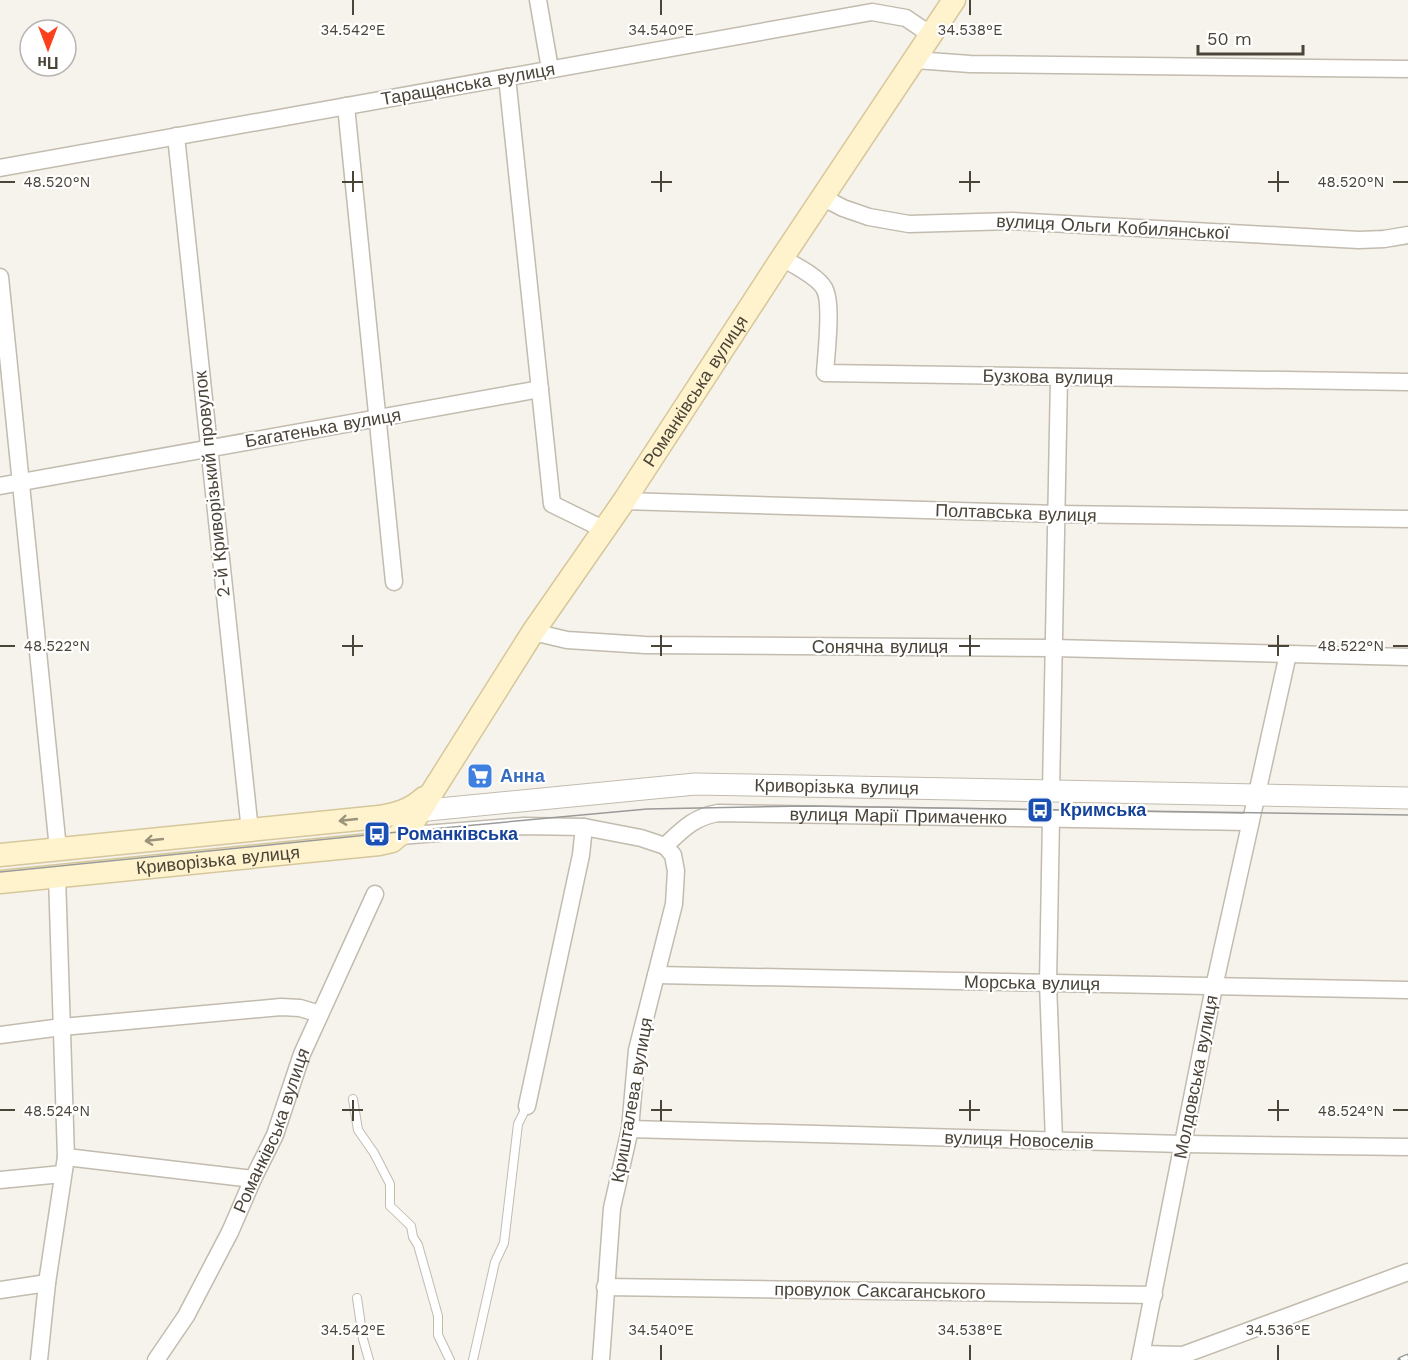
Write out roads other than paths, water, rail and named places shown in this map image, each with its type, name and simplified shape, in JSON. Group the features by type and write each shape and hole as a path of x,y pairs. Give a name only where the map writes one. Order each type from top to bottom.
{"main road":[{"name":"Романківська вулиця","path":"438,784 533,632 624,501 822,197 954,0"},
{"name":"Криворізька вулиця","path":"0,882 392,842 400,836 410,812 438,784"},
{"name":"Криворізька вулиця","path":"0,855 250,831 410,812"}],"street":[{"path":"538,0 550,69"},
{"name":"Таращанська вулиця","path":"0,168 872,12 906,18 931,34"},
{"path":"915,60 970,64 1408,69"},
{"path":"507,77 552,504 603,529"},
{"path":"346,106 394,582"},
{"name":"2-й Криворізький провулок","path":"176,136 250,831"},
{"name":"вулиця Ольги Кобилянської","path":"822,197 869,217 909,224 1012,220 1359,240 1408,235"},
{"name":"Бузкова вулиця","path":"782,258 810,275 824,288 828,308 825,373 1408,382"},
{"path":"0,277 58,849"},
{"path":"1051,791 1059,377"},
{"name":"Багатенька вулиця","path":"0,486 540,389"},
{"name":"Полтавська вулиця","path":"624,501 1057,514 1408,519"},
{"name":"Сонячна вулиця","path":"533,632 567,640 645,645 1054,648 1408,657"},
{"name":"Молдовська вулиця","path":"1141,1357 1214,987 1288,654"},
{"name":"Криворізька вулиця","path":"410,812 695,784 1256,795"},
{"path":"1256,795 1408,798"},
{"name":"вулиця Марії Примаченко","path":"665,846 687,825 703,816 718,813 1250,822"},
{"path":"1051,818 1048,983 1054,1142"},
{"path":"400,836 524,826 584,827 641,838 665,846"},
{"path":"527,1106 581,855 584,827"},
{"name":"Кришталева вулиця","path":"601,1360 612,1208 630,1129 638,1050 674,904 676,871 673,855 665,846"},
{"path":"39,1360 47,1283 66,1157 57,876"},
{"name":"Романківська вулиця","path":"156,1360 186,1316 230,1232 275,1134 302,1054 375,894"},
{"name":"Морська вулиця","path":"656,975 1408,990"},
{"path":"0,1035 62,1027 281,1007 300,1008 320,1014"},
{"name":"вулиця Новоселів","path":"630,1129 1054,1142 1408,1147"},
{"path":"66,1157 253,1179"},
{"path":"0,1180 62,1174"},
{"path":"1141,1357 1183,1355 1408,1272"},
{"path":"0,1290 47,1283"},
{"name":"провулок Саксаганського","path":"605,1287 1154,1295"}],"lane":[{"path":"354,1099 358,1130 374,1153 390,1184 390,1206 411,1226 413,1237 418,1245 438,1316 438,1335 450,1360"},
{"path":"473,1360 495,1262 504,1243 518,1124 527,1106"},
{"path":"357,1298 363,1339 369,1360"}],"tram line":[{"path":"0,872 647,809 806,806 1408,815"}],"railway":[{"path":"1401,1360 1408,1357"}],"place":[{"name":"Анна","path":"480,776"},
{"name":"Кримська","path":"1040,810"},
{"name":"Романківська","path":"377,834"}]}
